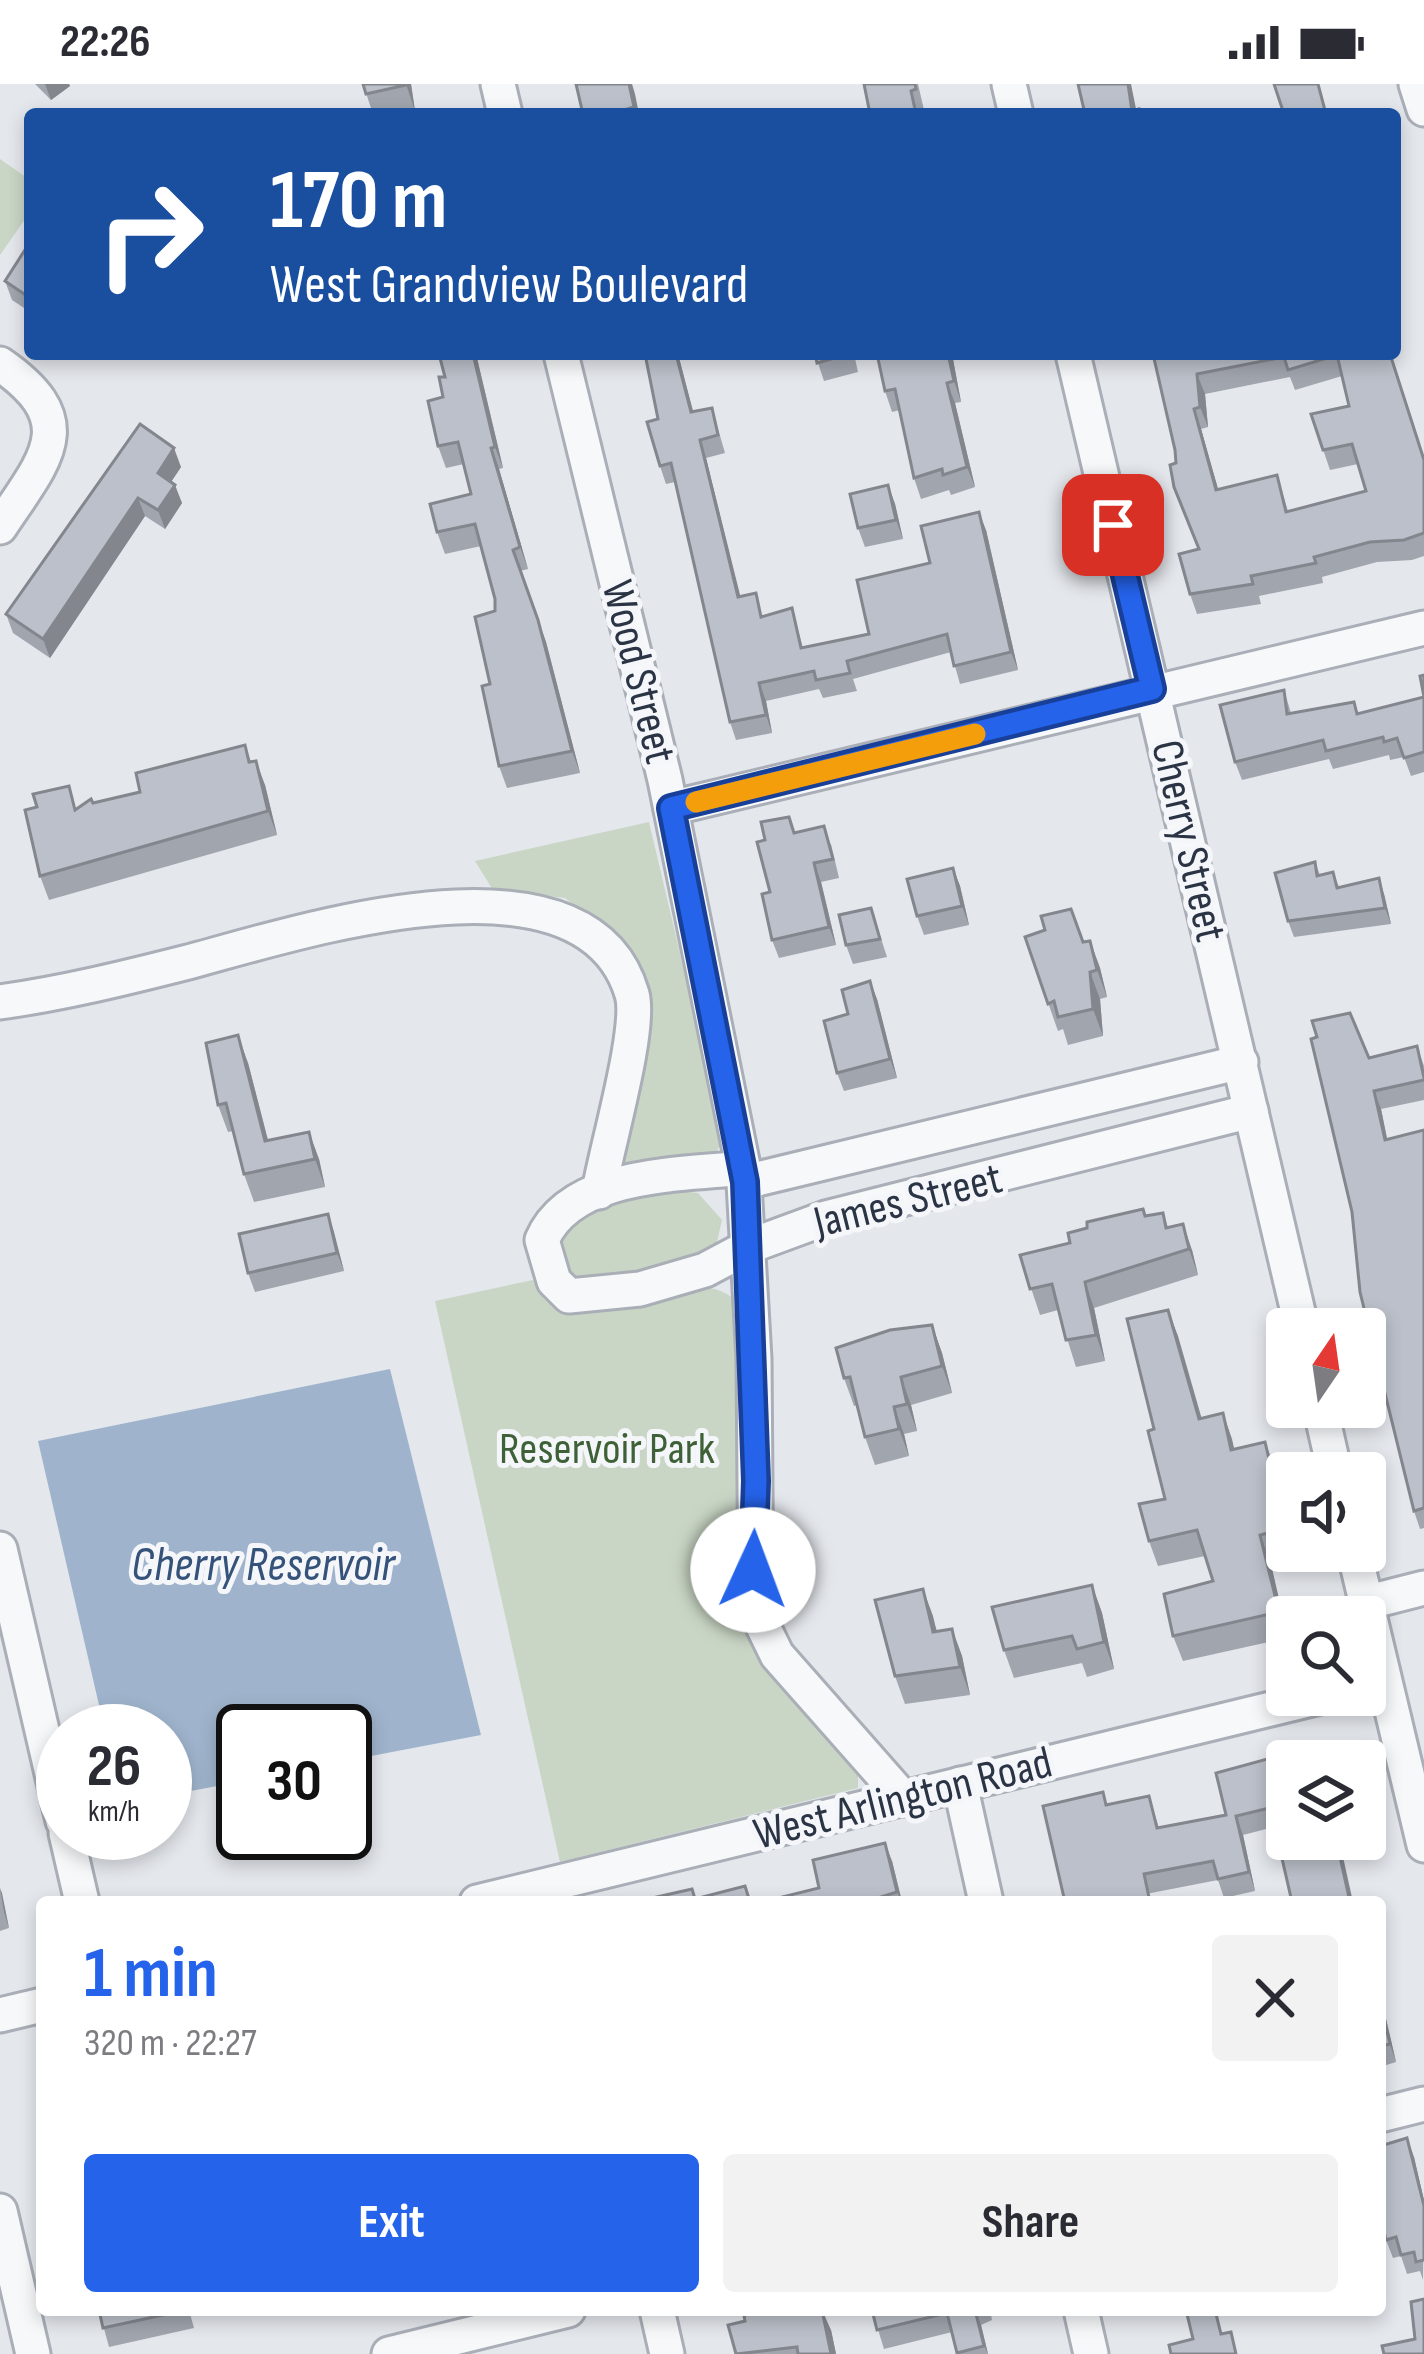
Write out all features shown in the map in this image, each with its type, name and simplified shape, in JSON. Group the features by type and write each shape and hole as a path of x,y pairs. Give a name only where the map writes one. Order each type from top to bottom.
{"street":[{"path":"1416,84 1424,110"},
{"name":"Wood Street","path":"562,360 671,808 744,1175 756,1612 777,1655 904,1799"},
{"name":"Cherry Street","path":"1074,360 1297,1308"},
{"path":"0,364 40,398 52,423 44,461 0,527"},
{"path":"671,808 1152,689 1424,628"},
{"path":"0,1002 113,981 376,913 473,906 509,907 544,917 606,952 632,995 630,1046 599,1192"},
{"name":"James Street","path":"1241,1062 744,1175 664,1177 599,1192 555,1216 542,1240 554,1281 569,1296 640,1289 705,1270 749,1246 826,1218 1251,1111"},
{"path":"0,1549 8,1622 36,1723"},
{"path":"1386,1598 1424,1588"},
{"name":"West Arlington Road","path":"558,1893 960,1784 1266,1710"},
{"path":"1384,1716 1424,1845"},
{"path":"960,1784 985,1896"},
{"path":"72,1860 81,1896"},
{"path":"0,2015 36,2006"},
{"path":"1386,2114 1424,2104"},
{"path":"0,2211 33,2354"},
{"path":"389,2354 544,2316"},
{"path":"658,2316 668,2354"},
{"path":"1082,2316 1090,2354"}],"green space":[{"path":"0,159 24,176 24,221 0,255"},
{"path":"649,822 724,1140 716,1152 628,1170 619,1163 627,1105 645,1063 648,1015 607,932 565,898 493,890 475,861"},
{"path":"672,1190 698,1193 722,1220 716,1246 707,1256 627,1284 571,1280 555,1238 560,1227 616,1200"},
{"name":"Reservoir Park","path":"533,1280 558,1302 585,1310 613,1309 693,1288 717,1290 738,1303 739,1587 769,1667 858,1768 858,1788 560,1862 435,1301"}],"water":[{"name":"Cherry Reservoir","path":"390,1369 481,1735 372,1756 372,1704 216,1704 216,1786 192,1791 192,1704 99,1704 38,1441"}],"building":[{"path":"363,84 406,84 406,85 366,94"},
{"path":"576,84 629,84 634,107 582,108"},
{"path":"864,84 915,84 911,91 915,108 869,108"},
{"path":"1078,84 1128,84 1132,108 1084,108"},
{"path":"1274,84 1318,84 1324,108 1282,108"},
{"path":"24,251 24,294 5,281"},
{"path":"441,360 474,360 495,447 491,448 520,547 513,550 538,620 572,751 499,766 482,686 490,684 475,617 495,611 495,599 475,524 437,532 430,504 471,494 458,442 438,446 428,401 443,397 439,377 445,377"},
{"path":"646,360 678,360 691,412 712,408 718,435 700,440 738,597 756,593 761,617 792,608 801,648 869,634 857,580 930,563 921,526 979,512 1011,652 954,666 947,634 847,661 850,673 816,680 814,671 759,683 766,715 730,722 671,463 660,466 647,422 658,419"},
{"path":"878,360 949,360 954,381 947,383 967,467 914,478 895,389 885,391"},
{"path":"1154,360 1269,360 1197,374 1200,407 1194,409 1216,490 1277,475 1286,512 1366,491 1352,444 1323,450 1311,414 1349,406 1338,360 1392,360 1424,460 1424,533 1314,557 1316,563 1251,576 1253,584 1190,594 1179,554 1199,549 1174,487 1170,465 1176,463"},
{"path":"1285,360 1321,360 1288,370"},
{"path":"140,424 174,448 158,473 175,485 158,510 138,498 43,639 6,614"},
{"path":"888,485 896,520 858,528 850,494"},
{"path":"1284,690 1287,714 1354,702 1357,714 1424,697 1424,752 1404,758 1397,738 1384,742 1383,737 1326,751 1323,740 1235,762 1220,705"},
{"path":"245,745 249,762 256,761 268,811 40,876 25,810 37,807 33,794 69,786 75,810 91,799 93,803 140,792 136,773"},
{"path":"789,817 794,833 824,826 833,859 814,863 829,927 772,940 762,894 770,892 757,842 765,840 761,822"},
{"path":"1315,862 1317,876 1333,872 1337,888 1379,878 1385,908 1288,921 1275,873"},
{"path":"953,868 962,906 917,916 907,879"},
{"path":"871,908 880,939 846,945 839,915"},
{"path":"1071,909 1083,942 1090,941 1097,970 1090,972 1093,1009 1058,1017 1054,1001 1048,1004 1025,937 1045,930 1041,916"},
{"path":"870,981 890,1059 837,1073 824,1021 848,1014 842,990"},
{"path":"1350,1013 1369,1058 1417,1046 1424,1078 1374,1091 1385,1140 1424,1130 1424,1508 1414,1511 1386,1397 1386,1308 1364,1308 1352,1212 1311,1039 1317,1037 1312,1021"},
{"path":"238,1035 265,1141 309,1132 315,1159 244,1174 226,1103 218,1105 206,1043"},
{"path":"1143,1209 1145,1216 1163,1213 1166,1228 1183,1224 1189,1249 1085,1282 1096,1335 1066,1340 1052,1284 1030,1289 1020,1255 1070,1243 1068,1233 1087,1228 1087,1222"},
{"path":"328,1214 337,1253 248,1273 239,1234"},
{"path":"1168,1310 1199,1419 1223,1413 1231,1450 1265,1442 1266,1533 1260,1535 1275,1596 1266,1596 1266,1615 1173,1636 1164,1594 1213,1581 1197,1530 1149,1541 1139,1504 1165,1499 1148,1431 1154,1429 1127,1319"},
{"path":"932,1325 942,1366 901,1377 907,1404 894,1407 899,1429 865,1437 850,1377 844,1378 836,1348 890,1330"},
{"path":"1092,1585 1104,1642 1077,1649 1072,1636 1004,1650 992,1607"},
{"path":"923,1589 933,1632 952,1629 960,1667 895,1676 875,1600"},
{"path":"1266,1759 1266,1809 1236,1816 1249,1872 1218,1879 1213,1861 1144,1874 1149,1896 1064,1896 1043,1806 1103,1792 1106,1805 1149,1796 1157,1828 1226,1815 1216,1773"},
{"path":"885,1843 897,1892 786,1896 819,1888 813,1860"},
{"path":"1282,1860 1341,1860 1349,1896 1291,1896"},
{"path":"745,1886 748,1896 707,1896"},
{"path":"692,1889 694,1896 661,1896"},
{"path":"1407,2138 1424,2206 1424,2260 1416,2262 1414,2252 1401,2255 1396,2237 1386,2240 1386,2144"},
{"path":"1424,2299 1424,2354 1384,2354 1382,2346 1415,2339 1411,2302"},
{"path":"100,2316 158,2316 103,2328"},
{"path":"744,2316 823,2316 831,2354 798,2354 797,2347 736,2354 728,2325 745,2321"},
{"path":"874,2316 935,2316 877,2330"},
{"path":"948,2316 976,2316 984,2346 957,2353"},
{"path":"1187,2316 1216,2316 1221,2334 1231,2332 1236,2354 1171,2354 1169,2345 1193,2339"}],"slow traffic":[{"path":"696,802 975,734"}],"route":[{"path":"753,1570 756,1481 745,1182 671,808 1152,689 1113,525"}]}
